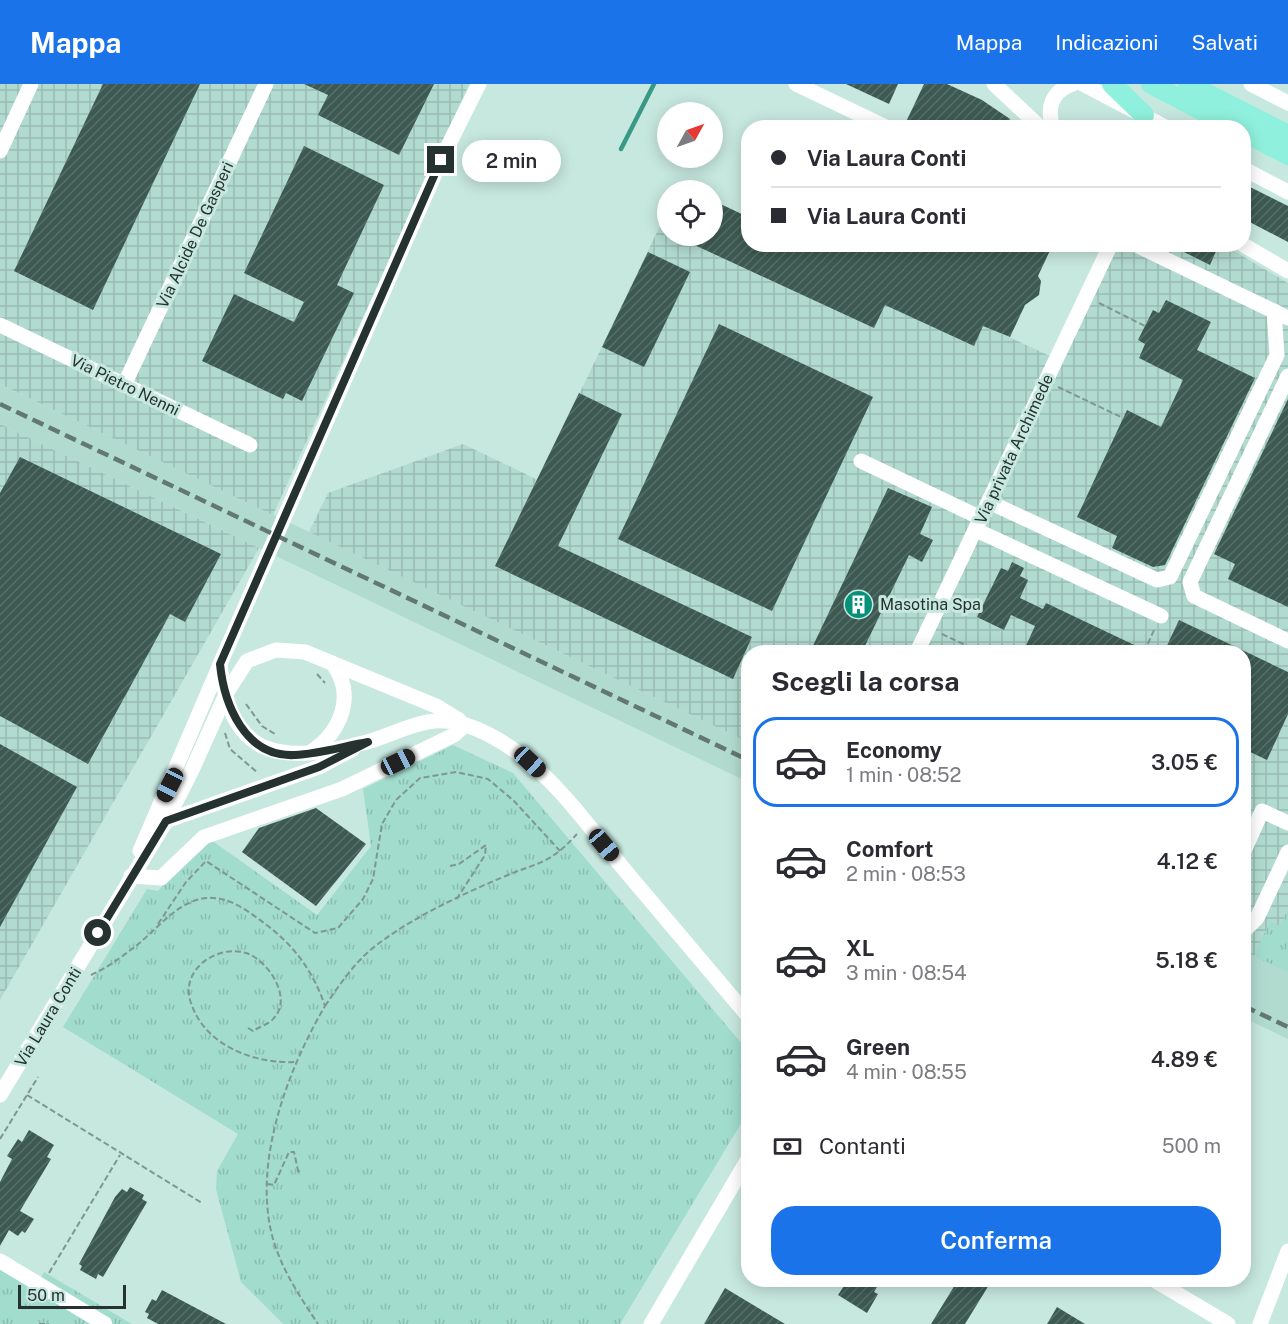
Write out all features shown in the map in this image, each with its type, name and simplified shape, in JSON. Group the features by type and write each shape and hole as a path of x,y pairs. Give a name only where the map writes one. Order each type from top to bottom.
{"main road":[{"path":"1112,84 1143,115"},
{"path":"1151,84 1220,120"},
{"path":"1188,84 1288,135"},
{"path":"1251,136 1288,155"}],"street":[{"path":"0,151 31,84"},
{"name":"Via Alcide De Gasperi","path":"124,385 266,84"},
{"path":"131,876 146,833 170,785 220,664 437,171 479,84"},
{"path":"796,84 871,120"},
{"path":"994,84 1032,120"},
{"path":"1052,120 1050,108 1053,97 1062,88 1073,84"},
{"path":"1083,84 1120,109 1152,120"},
{"path":"1251,84 1288,103"},
{"path":"1251,173 1288,192"},
{"path":"1251,249 1288,271"},
{"name":"Via privata Archimede","path":"920,645 1107,252"},
{"path":"1151,252 1288,318"},
{"path":"989,502 1156,580 1170,577 1277,355 1274,311"},
{"name":"Via Pietro Nenni","path":"0,325 250,446"},
{"path":"1288,376 1190,582 1190,589 1194,596 1288,641"},
{"path":"861,461 978,524 1161,616"},
{"path":"131,876 166,821 227,692 247,662 268,651 286,649 314,655 436,706 465,725 520,753 542,772 741,1008"},
{"path":"302,754 332,734 343,712 343,685 332,663"},
{"path":"220,664 223,687 238,725 255,743 269,750 302,754 368,742"},
{"path":"166,821 319,767 368,742 424,722 443,720 465,725"},
{"path":"131,876 161,878 204,837 330,793 454,735 465,725"},
{"path":"319,809 330,793"},
{"path":"1251,835 1262,811 1288,823"},
{"path":"1251,924 1257,918 1288,852"},
{"name":"Via Laura Conti","path":"0,1095 131,876"},
{"path":"651,1324 741,1171"},
{"path":"1260,1324 1288,1251"},
{"path":"0,1262 105,1324"},
{"path":"1166,1287 1228,1324"}],"path":[{"path":"1086,297 1145,326"},
{"path":"1046,381 1123,418"},
{"path":"1147,645 1161,616"},
{"path":"929,628 965,645"},
{"path":"309,668 325,683 330,693"},
{"path":"253,715 262,726 277,735"},
{"path":"225,732 230,749 262,778"},
{"path":"154,929 186,882 206,861 315,933 338,928 363,899 373,879 382,824 396,800 420,778 456,772 488,779 514,801 560,851"},
{"path":"318,1324 283,1266 273,1237 265,1195 278,1109 295,1062 325,1006 358,962 377,944 456,900 505,876 534,867 560,851 577,834"},
{"path":"450,866 459,864 486,845 485,855 456,900"},
{"path":"88,976 137,945 174,911 200,898 221,899 249,912 297,952 317,985 325,1006"},
{"path":"248,1028 254,1031 273,1020 278,1012 278,985 269,968 256,956 240,951 221,952 202,962 190,982 190,1002 200,1021 217,1039 240,1053 275,1063 295,1062"},
{"path":"0,1139 38,1077"},
{"path":"27,1095 120,1155 202,1203"},
{"path":"267,1184 274,1185 289,1152 294,1152 297,1156 299,1175"},
{"path":"42,1286 120,1155"},
{"path":"39,1324 49,1324"}],"shaded area":[{"path":"0,84 469,84 273,515 0,384"},
{"path":"723,206 741,214 741,252 823,252 1061,361 1115,252 1236,252 1288,283 1288,972 1251,954 1251,645 741,645 741,739 309,532 328,493 463,444 538,480 657,232 657,246 723,246"},
{"path":"0,384 741,739 741,779 0,424"},
{"path":"0,424 259,548 0,1000"},
{"path":"1251,954 1288,972 1288,1039 1251,1021"}],"green space":[{"path":"453,745 513,773 741,1043 741,1124 620,1324 283,1324 241,1282 216,1189 217,1171 238,1134 63,1027 147,889 158,891 187,856 211,840 317,915 371,846 363,789"},
{"path":"1288,909 1288,972 1254,956 1270,921 1280,926"},
{"path":"0,1266 39,1281 44,1272 132,1324 0,1324"}],"building":[{"path":"103,84 200,84 93,310 14,271"},
{"path":"304,84 434,84 399,155 318,115 328,95"},
{"path":"846,84 898,84 889,104"},
{"path":"924,84 947,84 982,100 1010,119 1010,120 907,120"},
{"path":"304,146 384,185 337,285 354,293 302,401 286,393 283,399 202,361 234,294 294,322 304,302 244,273"},
{"path":"1251,188 1288,206 1288,242 1251,223"},
{"path":"723,205 741,214 741,252 1049,252 1038,276 1041,281 1039,295 1025,305 1010,337 983,326 974,346 885,305 874,328 697,246 723,246"},
{"path":"648,252 690,272 644,367 602,347"},
{"path":"1184,252 1216,252 1210,265"},
{"path":"1166,300 1211,322 1197,350 1255,378 1165,565 1153,567 1112,548 1117,536 1077,517 1127,410 1161,427 1183,380 1139,358 1145,344 1138,340 1153,310 1159,313"},
{"path":"719,324 873,397 772,611 618,539"},
{"path":"579,393 622,414 558,546 752,637 748,645 741,645 741,661 733,679 495,566"},
{"path":"1288,399 1288,607 1228,579 1235,564 1214,554"},
{"path":"20,457 221,554 185,622 170,614 88,764 0,716 0,493"},
{"name":"Masotina Spa","path":"888,488 932,507 920,534 933,540 922,562 909,555 865,645 813,645"},
{"path":"1012,562 1024,568 1020,576 1028,580 1020,598 1043,609 1046,603 1134,645 1026,645 1035,626 1011,615 1004,630 977,617 1001,568 1008,571"},
{"path":"1179,620 1231,645 1167,645"},
{"path":"1251,654 1288,672 1288,714 1267,760 1251,752"},
{"path":"0,744 77,787 0,927"},
{"path":"316,808 366,844 316,906 242,852 259,828"},
{"path":"29,1130 54,1145 47,1157 51,1159 20,1211 34,1219 25,1233 22,1231 18,1236 9,1230 0,1246 0,1182 12,1159 7,1156 18,1139 22,1142"},
{"path":"130,1187 144,1195 142,1199 147,1202 103,1277 98,1274 96,1279 80,1270 82,1266 79,1264 115,1197 122,1189 127,1192"},
{"path":"843,1287 877,1287 874,1292 878,1294 867,1313 838,1295"},
{"path":"954,1287 988,1287 965,1324 931,1324"},
{"path":"725,1288 785,1324 704,1324"},
{"path":"162,1290 226,1324 158,1324 147,1318 149,1314 145,1312 152,1299 156,1301"},
{"path":"1057,1307 1085,1324 1047,1324"}],"waterway":[{"path":"621,149 654,84"}],"railway":[{"path":"0,404 741,757"},
{"path":"1251,1009 1288,1027"}],"place":[{"name":"Masotina Spa","path":"859,604"}],"route":[{"path":"98,933 166,821 319,767 368,742 295,755 269,750 255,743 238,725 230,708 223,687 220,664 441,160"}]}
